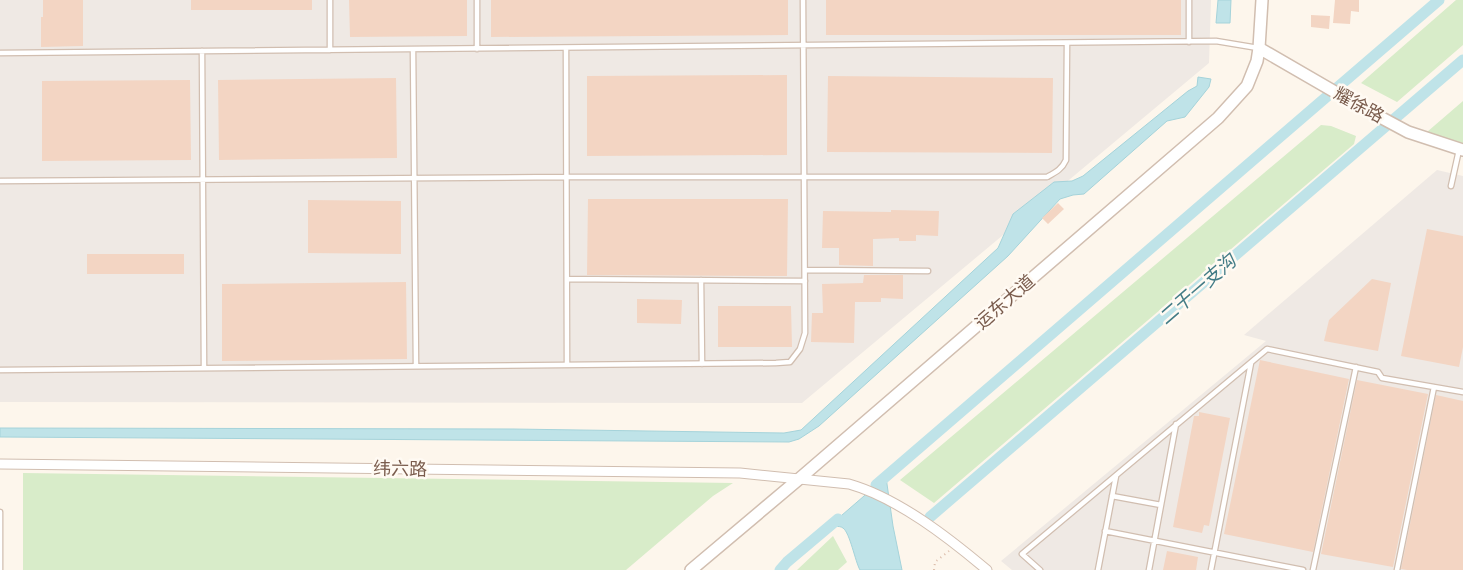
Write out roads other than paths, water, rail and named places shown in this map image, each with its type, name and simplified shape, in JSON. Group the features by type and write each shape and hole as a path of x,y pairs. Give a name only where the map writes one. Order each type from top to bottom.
{"street":[{"name":"运东大道","path":"691,570 1218,118 1247,86 1257,61 1260,48 1262,0"},
{"name":"耀徐路","path":"1260,48 1408,132 1461,150"},
{"name":"纬六路","path":"0,464 740,473 832,482 857,487 897,505 934,529 987,570"}],"lane":[{"path":"330,0 330,50"},
{"path":"477,0 477,48"},
{"path":"0,370 790,362 800,349 805,333 803,0"},
{"path":"1189,0 1189,42"},
{"path":"0,53 1189,42 1216,42 1260,48"},
{"path":"0,181 1047,177 1063,166 1066,160 1067,43"},
{"path":"566,48 567,365"},
{"path":"413,49 416,366"},
{"path":"202,51 204,368"},
{"path":"1451,186 1461,150"},
{"path":"805,270 928,271"},
{"path":"567,279 805,281"},
{"path":"701,280 702,364"},
{"path":"1040,570 1022,554 1266,349 1378,372 1382,378 1463,392"},
{"path":"1211,570 1251,362"},
{"path":"1314,570 1356,367"},
{"path":"1397,570 1434,387"},
{"path":"1149,570 1176,424"},
{"path":"1098,570 1116,474"},
{"path":"1112,496 1161,505"},
{"path":"0,512 0,570"},
{"path":"1105,531 1303,570"}],"water":[{"path":"1218,0 1231,0 1230,23 1216,23"},
{"path":"1198,77 1211,79 1209,87 1185,117 1167,121 1084,194 1060,199 1008,256 819,426 799,439 789,442 0,437 0,428 513,429 784,433 801,430 998,248 1013,214 1054,182 1072,181 1083,176 1188,91 1197,86"},
{"path":"886,477 902,570 860,570 846,531 835,526 827,528"}],"waterway":[{"path":"876,485 1439,0"},
{"name":"二干一支沟","path":"930,517 1463,60"},
{"path":"780,570 838,519"}]}
